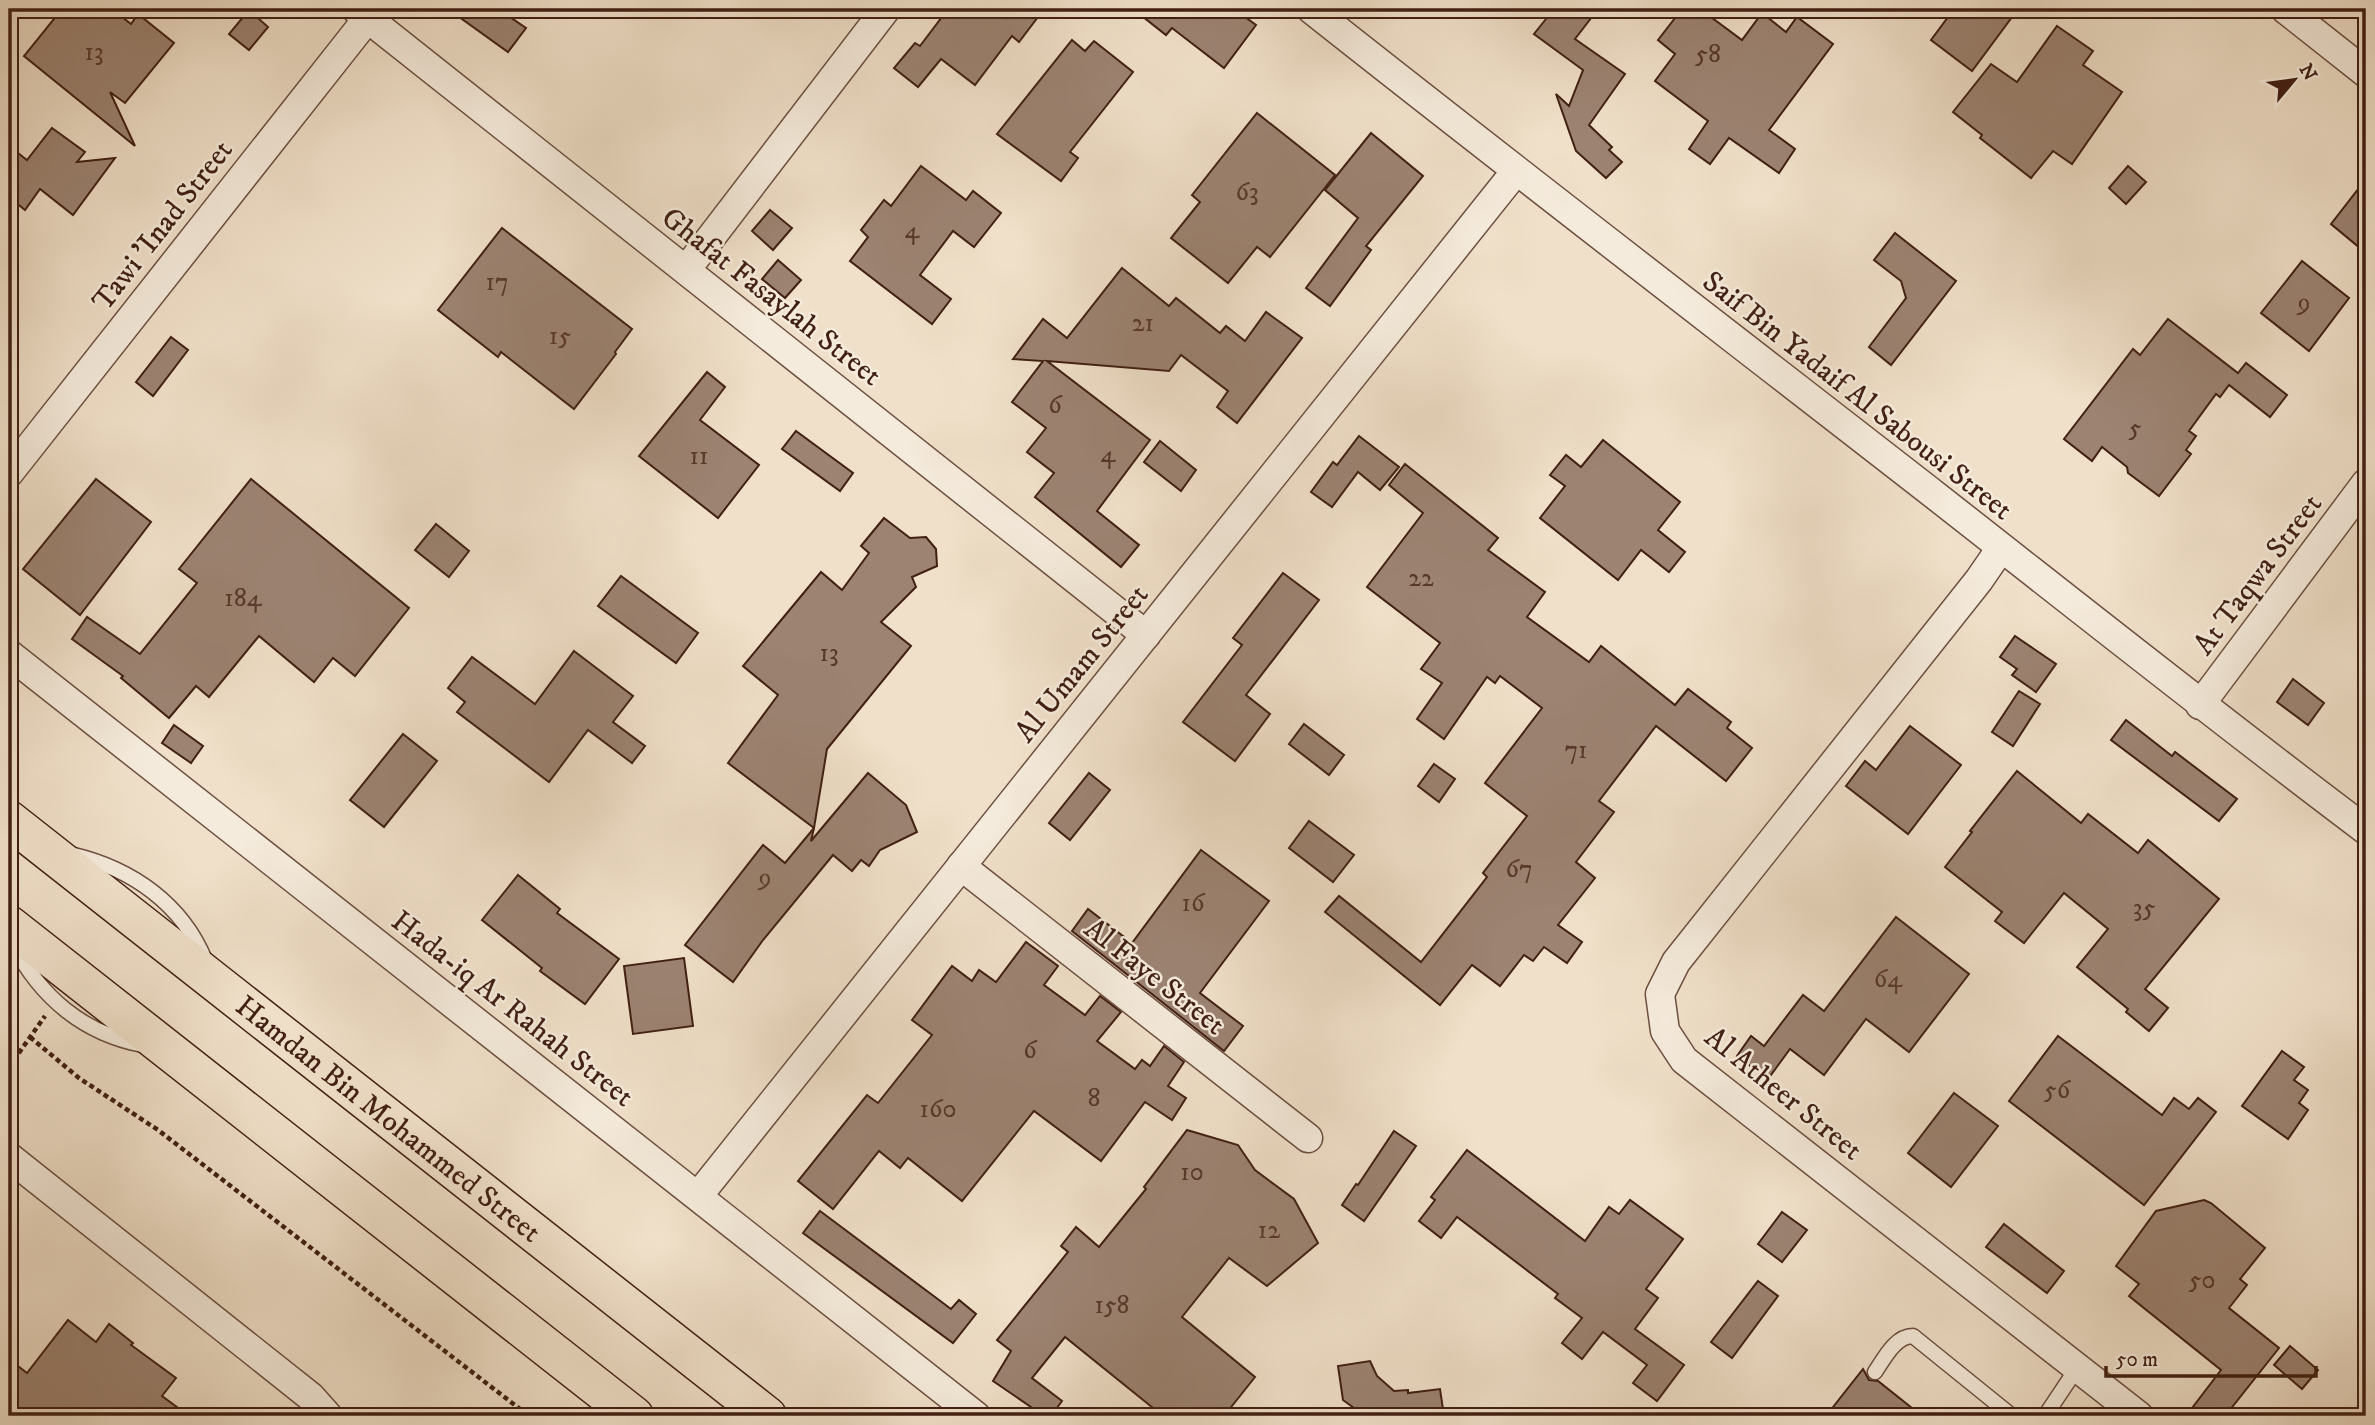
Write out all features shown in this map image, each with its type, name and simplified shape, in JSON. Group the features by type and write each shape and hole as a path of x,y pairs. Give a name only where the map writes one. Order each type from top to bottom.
{"main road":[{"name":"Hamdan Bin Mohammed Street","path":"9,820 767,1416"},
{"path":"9,925 634,1416"}],"street":[{"path":"685,270 886,9"},
{"name":"Saif Bin Yadaif Al Sabousi Street","path":"1311,9 2200,705 2366,830"},
{"path":"2285,9 2366,73"},
{"name":"Ghafat Fasaylah Street","path":"362,14 1146,635"},
{"name":"Tawi 'Inad Street","path":"9,473 362,14"},
{"name":"Al Umam Street","path":"698,1196 1516,172"},
{"name":"At Taqwa Street","path":"2200,705 2366,484"},
{"name":"Al Atheer Street","path":"2001,548 1970,591 1676,962 1660,995 1665,1031 1685,1060 2139,1416"},
{"name":"Hada-iq Ar Rahah Street","path":"9,654 976,1416"},
{"name":"Al Faye Street","path":"961,866 1308,1138"},
{"path":"9,1157 311,1397 328,1416"}],"lane":[{"path":"9,936 35,981 55,1002 78,1020 103,1033 130,1042 166,1049"},
{"path":"1875,1372 1896,1342 1905,1336 1913,1336 2012,1416"},
{"path":"2045,1416 2077,1368"}],"path":[{"path":"9,1066 55,1002"},
{"path":"30,1037 79,1078 158,1130 529,1416"}],"building":[{"path":"62,9 112,9 131,24 138,14 174,43 125,103 110,92 135,146 24,56"},
{"path":"448,9 498,9 526,28 508,52"},
{"path":"948,9 995,9 1007,18 1014,9 1044,9 1019,42 1012,36 975,85 941,59 918,87 894,68 915,43 920,46"},
{"path":"1133,9 1234,9 1256,25 1224,68 1172,28 1166,35"},
{"path":"1554,9 1598,9 1575,39 1625,74 1589,125 1612,147 1609,150 1622,162 1606,178 1576,151 1556,94 1569,106 1583,70 1534,34"},
{"path":"1682,9 1700,9 1742,40 1762,13 1786,32 1797,17 1833,44 1769,130 1795,149 1779,173 1729,138 1710,164 1689,149 1708,121 1655,81 1675,54 1658,40"},
{"path":"1954,9 2018,9 1972,71 1931,40"},
{"path":"249,10 268,27 249,50 229,34"},
{"path":"2057,26 2093,51 2083,65 2122,92 2072,164 2053,151 2031,178 1980,138 1982,135 1953,112 1991,64 2017,82"},
{"path":"1072,40 1085,51 1094,41 1133,72 1070,152 1078,158 1061,181 997,134"},
{"path":"1257,113 1335,175 1270,257 1257,247 1228,283 1171,238 1200,202 1192,195"},
{"path":"52,128 85,152 77,162 115,158 73,215 40,189 25,210 9,197 9,146 27,160"},
{"path":"1371,133 1423,176 1366,246 1371,250 1330,306 1306,288 1358,218 1325,190"},
{"path":"921,166 966,200 973,191 1001,213 974,247 953,231 920,275 951,299 932,324 850,261 868,237 861,230 884,200 891,206"},
{"path":"2128,166 2146,182 2126,204 2109,188"},
{"path":"2366,179 2366,253 2331,224"},
{"path":"770,210 792,228 773,250 752,231"},
{"path":"502,228 632,329 574,409 501,352 498,357 438,310"},
{"path":"1895,233 1956,281 1891,365 1869,347 1906,298 1901,281 1874,260"},
{"path":"778,260 801,280 785,298 762,279"},
{"path":"2302,261 2349,298 2309,351 2261,313"},
{"path":"1122,268 1169,306 1176,298 1220,333 1226,326 1245,341 1266,312 1302,338 1237,423 1217,407 1228,391 1181,355 1169,371 1047,361 1150,440 1097,511 1139,545 1121,567 1035,497 1054,473 1027,452 1046,428 1012,402 1043,361 1013,359 1043,319 1067,338"},
{"path":"2168,319 2238,373 2246,363 2287,395 2270,417 2229,385 2220,397 2216,394 2189,431 2196,436 2186,450 2191,454 2159,496 2128,473 2127,467 2102,447 2092,461 2064,439 2133,349 2140,355"},
{"path":"171,337 188,350 153,396 136,382"},
{"path":"707,372 725,387 700,420 759,465 718,518 639,456"},
{"path":"796,431 853,473 840,491 782,449"},
{"path":"1359,436 1399,467 1380,490 1358,472 1332,507 1311,492 1333,462 1337,465"},
{"path":"1603,440 1680,502 1658,530 1685,552 1669,572 1641,550 1618,580 1540,518 1565,486 1550,475 1566,455 1581,467"},
{"path":"1160,441 1196,470 1181,491 1144,462"},
{"path":"1405,464 1498,538 1488,550 1545,592 1527,617 1589,662 1601,646 1675,705 1688,689 1731,722 1727,728 1752,748 1726,781 1656,726 1599,801 1614,812 1576,862 1595,878 1558,925 1582,942 1567,963 1544,947 1533,961 1524,955 1500,986 1472,965 1440,1005 1325,912 1339,896 1421,962 1487,877 1483,873 1527,816 1485,783 1542,708 1500,676 1495,683 1487,677 1444,739 1417,719 1442,683 1421,669 1440,643 1367,587 1423,513 1389,485"},
{"path":"96,479 151,522 80,615 23,569"},
{"path":"251,479 409,608 355,676 333,658 314,682 259,636 209,697 196,686 169,718 121,678 123,676 72,639 87,617 140,654 197,583 179,569"},
{"path":"884,518 910,538 926,537 936,549 937,566 912,577 916,587 881,622 911,646 827,749 814,828 728,763 778,695 743,666 821,572 842,590 869,553 861,546"},
{"path":"436,524 469,551 449,577 415,550"},
{"path":"1283,573 1319,600 1246,695 1270,714 1235,761 1183,722 1242,645 1233,638"},
{"path":"621,576 698,633 676,663 598,606"},
{"path":"2015,636 2056,664 2036,692 2012,675 2017,669 2000,657"},
{"path":"574,651 633,696 613,722 645,746 632,763 588,730 549,782 457,712 465,702 448,688 472,657 535,704"},
{"path":"2293,679 2324,703 2308,725 2277,702"},
{"path":"2019,691 2040,704 2013,746 1992,732"},
{"path":"2126,720 2172,756 2175,752 2237,799 2219,821 2111,740"},
{"path":"1304,724 1344,755 1329,775 1289,744"},
{"path":"174,725 203,746 191,763 162,743"},
{"path":"1910,726 1961,765 1908,834 1846,786 1865,761 1876,770"},
{"path":"403,734 437,761 384,827 350,800"},
{"path":"1434,764 1455,779 1439,802 1418,786"},
{"path":"2017,771 2081,823 2088,814 2138,853 2148,840 2219,899 2145,989 2168,1008 2149,1031 2126,1012 2128,1009 2077,967 2108,929 2064,893 2024,943 1995,921 2002,912 1945,867"},
{"path":"868,773 906,805 917,832 880,850 869,866 861,860 852,871 833,855 763,940 733,982 685,945 763,845 785,863 814,828 811,841"},
{"path":"1089,773 1110,790 1070,840 1049,823"},
{"path":"1309,821 1354,855 1333,882 1289,848"},
{"path":"1201,850 1269,901 1200,993 1243,1026 1224,1051 1072,931 1088,909 1132,943"},
{"path":"518,875 560,909 557,913 619,959 585,1004 540,971 542,968 482,920"},
{"path":"1896,917 1969,974 1909,1052 1866,1019 1824,1075 1790,1049 1768,1079 1737,1056 1751,1036 1764,1046 1803,995 1824,1011"},
{"path":"1026,942 1058,966 1044,985 1085,1015 1100,996 1121,1012 1097,1041 1135,1069 1142,1060 1150,1066 1164,1046 1184,1062 1168,1086 1186,1098 1172,1120 1145,1102 1101,1161 1034,1111 962,1201 908,1158 900,1168 879,1151 833,1209 798,1181 867,1095 878,1103 932,1035 912,1020 952,966 972,981 979,970 996,982"},
{"path":"684,958 693,1026 633,1034 624,966"},
{"path":"2058,1036 2162,1115 2174,1098 2189,1109 2198,1098 2216,1112 2144,1205 2009,1101"},
{"path":"2282,1051 2304,1067 2294,1080 2308,1090 2299,1103 2308,1110 2288,1139 2242,1106"},
{"path":"1954,1093 1998,1126 1951,1187 1908,1153"},
{"path":"1187,1130 1238,1145 1255,1170 1294,1199 1318,1243 1267,1286 1229,1258 1182,1317 1255,1377 1224,1416 1163,1416 1065,1337 1032,1378 1062,1401 1051,1416 1044,1416 993,1381 1011,1351 997,1340 1068,1252 1061,1246 1076,1227 1099,1247 1146,1189 1144,1187"},
{"path":"1394,1131 1416,1146 1364,1221 1342,1205"},
{"path":"1467,1150 1585,1241 1609,1207 1619,1214 1630,1200 1683,1239 1646,1289 1658,1298 1635,1329 1684,1365 1657,1401 1633,1383 1647,1365 1603,1332 1582,1359 1562,1343 1582,1318 1555,1298 1558,1294 1457,1217 1441,1238 1419,1221 1435,1200 1431,1197"},
{"path":"2204,1200 2265,1248 2240,1279 2247,1285 2229,1308 2279,1348 2225,1416 2186,1416 2221,1370 2129,1296 2139,1284 2116,1266 2156,1211"},
{"path":"820,1211 951,1309 959,1300 976,1314 953,1343 803,1233"},
{"path":"1782,1212 1807,1230 1782,1262 1758,1244"},
{"path":"2004,1224 2064,1271 2047,1293 1986,1247"},
{"path":"1758,1281 1778,1296 1732,1358 1711,1342"},
{"path":"68,1320 96,1342 109,1324 133,1343 131,1345 176,1378 162,1396 189,1416 9,1416 9,1359 27,1373"},
{"path":"2290,1346 2318,1370 2302,1389 2274,1365"},
{"path":"1370,1361 1377,1376 1394,1391 1408,1390 1408,1393 1440,1389 1444,1416 1365,1416 1343,1400 1338,1366"},
{"path":"1863,1369 1869,1380 1878,1381 1922,1416 1826,1416"}]}
